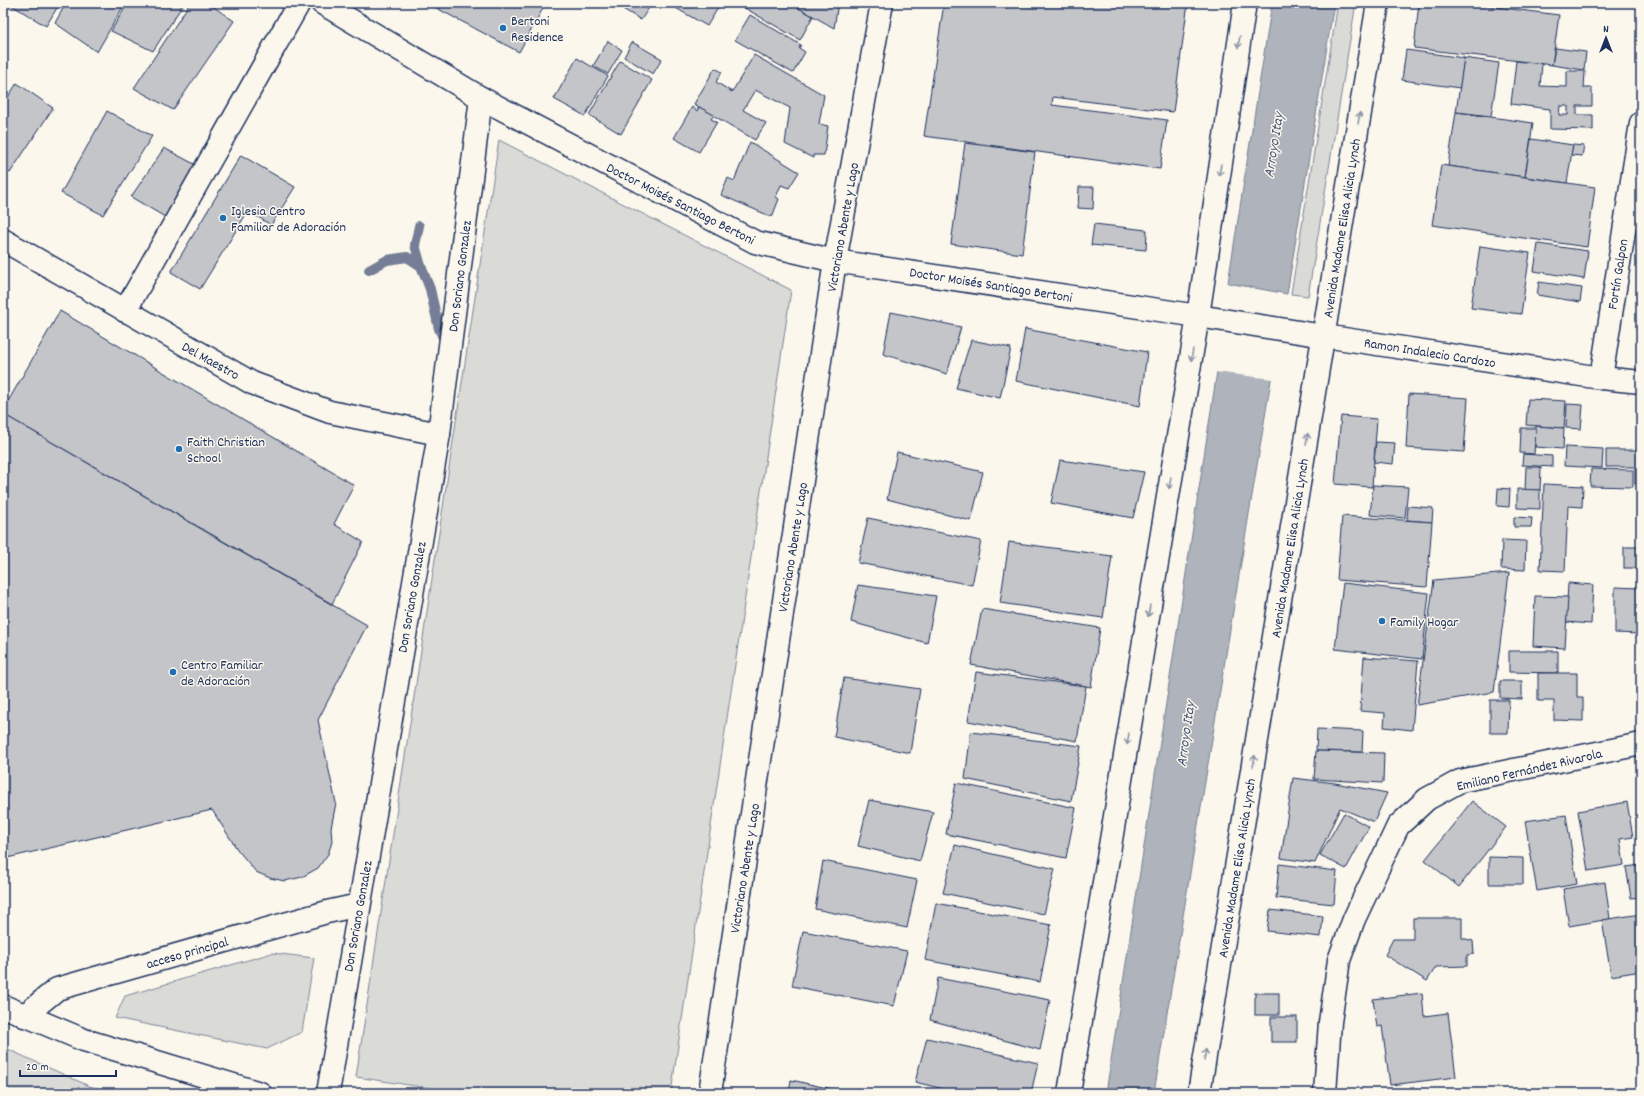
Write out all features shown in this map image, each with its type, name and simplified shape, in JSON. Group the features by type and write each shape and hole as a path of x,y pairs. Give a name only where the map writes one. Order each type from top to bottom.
{"main road":[{"path":"125,311 298,3"},
{"name":"Doctor Moisés Santiago Bertoni","path":"322,3 481,98 754,242 835,261 1220,319"},
{"name":"Victoriano Abente y Lago","path":"710,1093 835,261 882,3"},
{"path":"1069,1093 1198,316 1245,3"},
{"name":"Avenida Madame Elisa Alicia Lynch","path":"1198,1093 1378,3"},
{"name":"Don Soriano Gonzalez","path":"328,1093 439,434 481,98"},
{"name":"Fortín Galpon","path":"1601,378 1641,123"},
{"name":"Del Maestro","path":"3,240 252,383 330,412 439,434"},
{"name":"Ramon Indalecio Cardozo","path":"1220,319 1601,378 1641,382"},
{"name":"Emiliano Fernández Rivarola","path":"1325,1093 1330,1022 1339,960 1354,919 1398,826 1427,799 1460,782 1641,744"},
{"name":"acceso principal","path":"24,1016 57,989 327,912 359,905"},
{"path":"3,1006 84,1040 260,1093"}],"shaded area":[{"path":"1338,3 1356,3 1308,296 1291,294"},
{"path":"499,140 791,290 671,1093 462,1093 356,1077"},
{"path":"272,953 314,958 302,1032 267,1049 115,1018 125,996"},
{"path":"3,1047 89,1086 115,1093 3,1093"}],"water":[{"name":"Arroyo Itay","path":"1272,3 1334,3 1287,294 1228,283"},
{"name":"Arroyo Itay","path":"1218,365 1272,374 1154,1093 1106,1093"}],"pier":[{"path":"1219,363 1273,372 1273,379 1215,372 1216,364"}],"building":[{"path":"8,3 60,3 46,26"},
{"path":"66,3 125,3 97,52 55,23"},
{"path":"128,3 184,3 153,51 111,31"},
{"path":"190,3 208,3 234,21 173,110 134,88"},
{"name":"Bertoni Residence","path":"427,3 546,3 519,52"},
{"path":"613,3 652,3 641,20"},
{"path":"667,3 721,3 707,26"},
{"path":"745,3 790,3 813,16 800,40 743,7"},
{"path":"790,3 838,3 834,28 813,16"},
{"path":"944,3 1188,3 1173,112 1053,97 1052,105 1167,120 1160,169 924,136"},
{"path":"1419,3 1464,3 1559,15 1552,65 1414,48"},
{"path":"750,15 801,45 799,48 805,52 793,73 735,40"},
{"path":"608,41 622,50 608,74 593,66"},
{"path":"632,42 662,59 653,74 624,57"},
{"path":"1555,48 1586,52 1584,70 1552,65"},
{"path":"1406,50 1464,58 1460,88 1402,80"},
{"path":"754,55 824,95 819,124 828,126 824,155 813,155 813,158 785,144 790,108 755,90 743,110 766,123 755,140 694,104 715,68 722,72 716,82 732,92"},
{"path":"577,58 608,76 585,116 554,99"},
{"path":"1464,58 1499,63 1491,116 1456,112"},
{"path":"620,61 652,80 621,134 589,115"},
{"path":"1516,61 1542,64 1540,86 1567,87 1567,71 1585,71 1584,88 1592,88 1592,106 1577,106 1577,115 1593,115 1593,130 1550,129 1550,109 1511,104","holes":["1560,106 1568,106 1568,115 1559,115"]},
{"path":"17,83 53,108 10,173 3,169 3,105"},
{"path":"692,107 697,111 699,107 714,115 711,119 717,122 699,152 674,138"},
{"path":"107,111 152,136 103,215 61,193"},
{"path":"1456,112 1533,123 1525,177 1448,166"},
{"path":"1531,139 1573,145 1567,183 1525,177"},
{"path":"750,142 799,172 789,188 781,185 776,197 779,199 772,217 721,195 728,178 734,181"},
{"path":"965,143 1035,152 1022,254 951,244"},
{"path":"1573,145 1584,146 1582,156 1571,155"},
{"path":"164,148 200,167 165,217 131,197"},
{"name":"Iglesia Centro Familiar de Adoración","path":"241,155 295,187 271,225 248,211 200,289 171,272"},
{"path":"1441,165 1595,187 1587,247 1432,225"},
{"path":"1079,187 1094,187 1093,209 1078,208"},
{"path":"1094,224 1147,230 1146,250 1091,245"},
{"path":"1538,244 1588,251 1584,279 1534,271"},
{"path":"1480,246 1530,253 1521,314 1471,308"},
{"path":"1539,282 1582,288 1580,302 1537,295"},
{"name":"Faith Christian School","path":"60,311 354,485 334,524 363,542 332,604 3,414 3,410"},
{"path":"891,312 961,327 947,374 883,354"},
{"path":"1025,329 1147,352 1140,406 1016,381"},
{"path":"971,340 1011,348 1000,398 956,388"},
{"path":"1409,394 1468,398 1464,452 1406,448"},
{"path":"1528,399 1566,401 1564,428 1526,425"},
{"path":"1567,404 1583,405 1581,429 1566,428"},
{"name":"Centro Familiar de Adoración","path":"3,414 367,625 318,720 336,803 331,828 332,842 328,854 318,868 302,877 285,881 270,878 256,872 237,849 212,810 3,859"},
{"path":"1341,416 1377,419 1372,487 1335,484"},
{"path":"1536,426 1564,428 1563,449 1535,447"},
{"path":"1521,428 1536,428 1534,454 1520,453"},
{"path":"1376,442 1395,443 1393,464 1374,462"},
{"path":"1565,447 1603,449 1602,468 1564,466"},
{"path":"1606,450 1641,450 1641,484 1635,484 1635,467 1606,467"},
{"path":"897,452 983,472 971,521 887,499"},
{"path":"1523,454 1552,456 1552,467 1522,465"},
{"path":"1060,460 1144,472 1133,518 1051,503"},
{"path":"1526,467 1541,467 1540,490 1525,490"},
{"path":"1591,469 1633,470 1633,487 1590,486"},
{"path":"1544,484 1583,486 1582,507 1568,506 1565,571 1540,570"},
{"path":"1373,485 1408,487 1405,518 1370,515"},
{"path":"1498,488 1510,489 1509,507 1497,506"},
{"path":"1517,489 1540,490 1540,509 1517,508"},
{"path":"1408,506 1433,508 1432,522 1407,520"},
{"path":"1342,516 1432,522 1427,587 1337,580"},
{"path":"1514,517 1532,518 1531,527 1514,527"},
{"path":"868,518 981,541 972,585 858,563"},
{"path":"1502,540 1526,541 1525,570 1501,569"},
{"path":"1009,542 1112,556 1103,618 1000,603"},
{"path":"1624,547 1641,547 1641,568 1624,568"},
{"path":"1509,573 1494,692 1417,705 1434,580"},
{"name":"Family Hogar","path":"1343,583 1429,593 1422,659 1335,649"},
{"path":"1568,583 1593,585 1591,624 1566,622"},
{"path":"858,585 936,596 927,643 851,622"},
{"path":"1615,587 1639,588 1638,634 1615,633"},
{"path":"1535,596 1568,597 1565,648 1533,646"},
{"path":"982,609 1100,628 1091,687 971,665"},
{"path":"1509,651 1558,651 1558,673 1509,672"},
{"path":"1364,657 1418,661 1412,730 1384,727 1385,713 1360,711"},
{"path":"976,672 1086,686 1077,741 968,721"},
{"path":"1538,673 1577,673 1577,697 1583,697 1583,721 1554,720 1554,701 1538,701"},
{"path":"844,678 920,689 910,753 834,737"},
{"path":"1500,681 1522,681 1522,699 1500,698"},
{"path":"1490,700 1509,700 1508,733 1490,733"},
{"path":"1317,729 1363,731 1362,752 1316,751"},
{"path":"971,732 1081,746 1071,801 965,779"},
{"path":"1316,751 1384,753 1383,783 1314,779"},
{"path":"1293,778 1335,783 1387,793 1374,822 1340,808 1315,863 1281,858"},
{"path":"956,783 1076,808 1066,858 946,834"},
{"path":"869,800 933,812 920,861 858,846"},
{"path":"1472,801 1506,827 1459,887 1425,860"},
{"path":"1627,802 1633,837 1620,839 1624,865 1588,871 1578,811"},
{"path":"1344,813 1369,827 1346,869 1320,855"},
{"path":"1566,815 1577,884 1537,891 1525,821"},
{"path":"955,845 1055,869 1044,914 943,893"},
{"path":"1489,857 1523,858 1523,884 1489,884"},
{"path":"823,861 917,880 907,928 815,909"},
{"path":"1279,864 1337,871 1334,904 1276,898"},
{"path":"1641,865 1641,897 1631,898 1626,867"},
{"path":"1605,882 1610,919 1569,926 1563,889"},
{"path":"936,903 1051,925 1040,982 925,960"},
{"path":"1270,910 1323,916 1321,937 1267,931"},
{"path":"1641,914 1641,971 1611,976 1602,920"},
{"path":"1413,918 1462,918 1462,938 1473,941 1474,954 1467,955 1467,966 1436,967 1427,981 1385,955 1393,939 1413,939"},
{"path":"803,931 907,951 894,1006 792,986"},
{"path":"938,978 1050,1000 1040,1050 930,1020"},
{"path":"1255,993 1279,993 1279,1015 1255,1015"},
{"path":"1422,993 1424,1016 1448,1013 1456,1077 1390,1085 1382,1026 1377,1027 1373,999"},
{"path":"1271,1017 1297,1017 1297,1042 1271,1042"},
{"path":"927,1038 1038,1063 1031,1093 960,1093 915,1082"},
{"path":"791,1080 850,1093 789,1093"}],"waterway":[{"path":"419,226 415,245 421,266"},
{"path":"369,270 387,260 407,257 421,266 430,289 439,329 446,344"}],"place":[{"name":"Bertoni Residence","path":"503,28"},
{"name":"Iglesia Centro Familiar de Adoración","path":"223,218"},
{"name":"Faith Christian School","path":"179,449"},
{"name":"Family Hogar","path":"1382,621"},
{"name":"Centro Familiar de Adoración","path":"173,672"}]}
